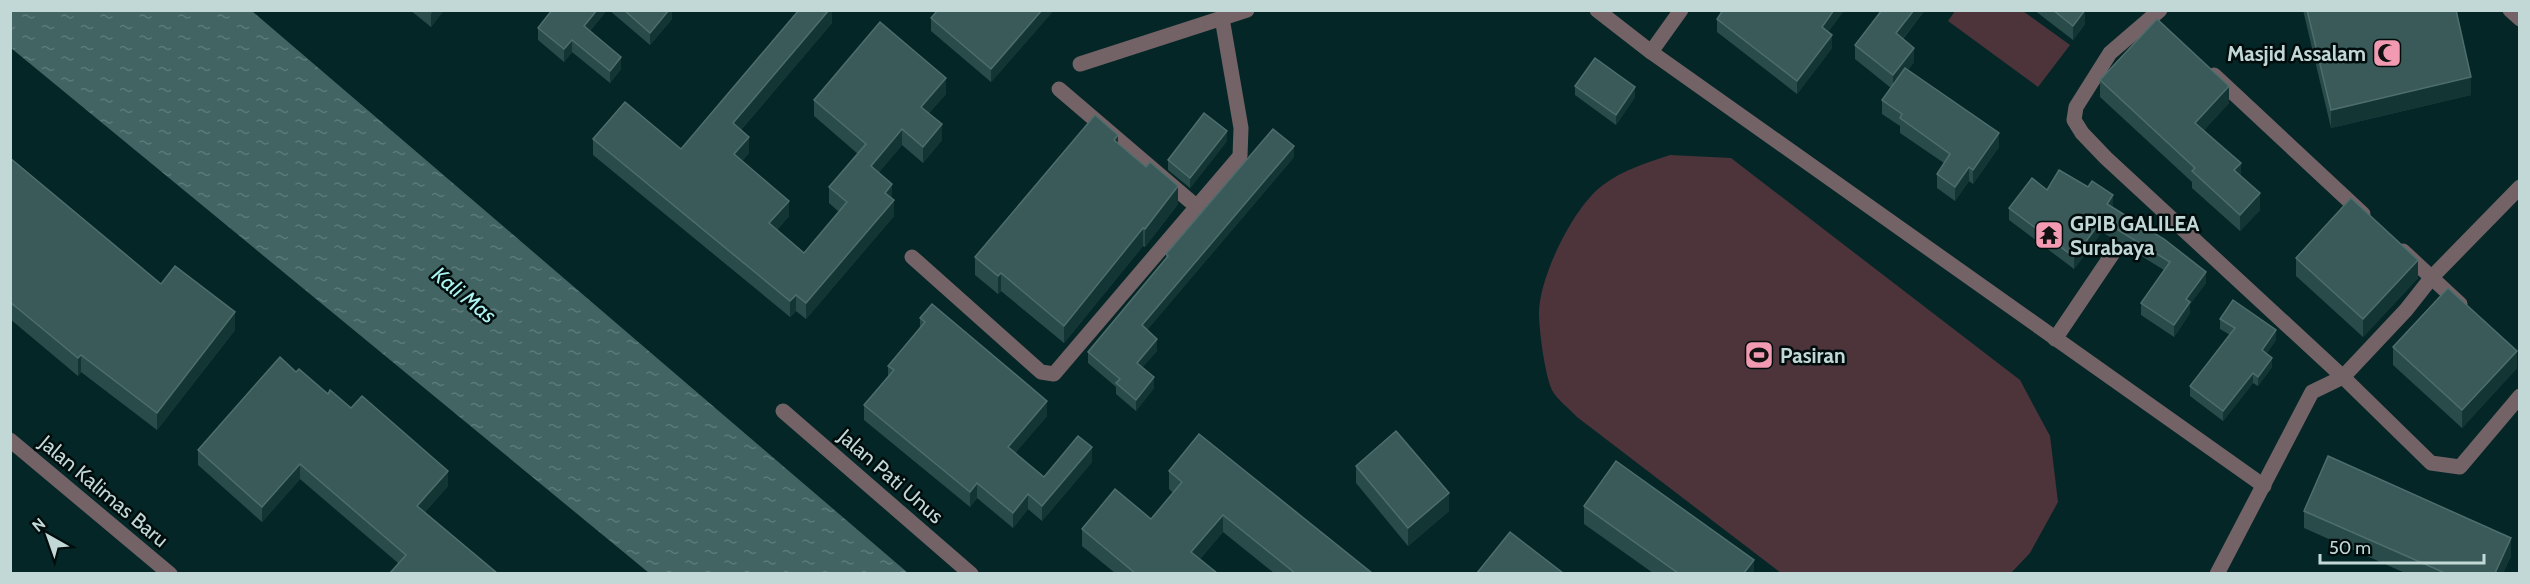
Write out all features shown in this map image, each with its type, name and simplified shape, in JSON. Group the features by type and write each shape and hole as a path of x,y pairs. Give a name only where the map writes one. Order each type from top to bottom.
{"street":[{"path":"1080,64 1246,10"},
{"path":"1598,10 1651,52 2264,486"},
{"path":"1651,52 1681,10"},
{"path":"2510,10 2520,19"},
{"path":"912,257 1041,372 1054,374 1240,156 1240,128 1222,18"},
{"path":"2158,18 2110,53 2076,107 2074,120 2082,133 2106,158 2343,377 2431,464 2460,467 2520,396"},
{"path":"2205,66 2371,220"},
{"path":"1059,89 1197,207"},
{"path":"2217,573 2312,392 2343,377 2406,310 2432,277 2520,188"},
{"path":"2388,237 2476,318"},
{"path":"2055,339 2115,250"},
{"name":"Jalan Pati Unus","path":"783,411 971,573"},
{"name":"Jalan Kalimas Baru","path":"10,440 170,573"}],"shaded area":[{"path":"1955,11 2023,11 2070,45 2038,87 1948,21"},
{"name":"Pasiran","path":"1670,155 1731,158 2020,380 2050,436 2058,502 2030,553 2011,573 1781,573 1577,417 1557,397 1547,374 1539,313 1545,281 1560,243 1581,209 1603,185 1627,171"}],"water":[{"name":"Kali Mas","path":"10,11 252,11 908,573 649,573 11,48"}],"building":[{"path":"552,10 597,10 584,26 621,57 610,71 572,40 564,49 538,28"},
{"path":"624,10 669,10 650,33"},
{"path":"799,10 829,10 733,123 749,137 734,154 789,201 769,223 804,253 847,202 829,187 866,144 814,100 880,22 946,78 921,107 942,124 923,147 902,129 871,166 892,184 885,193 894,200 806,303 796,295 790,301 593,139 625,102 681,149"},
{"path":"938,10 1042,10 991,69 931,18"},
{"path":"1723,10 1834,10 1822,27 1832,35 1797,81 1717,19"},
{"path":"1882,10 1914,10 1896,33 1914,48 1893,75 1855,45"},
{"path":"2053,10 2085,10 2073,26"},
{"name":"Masjid Assalam","path":"2307,10 2456,10 2471,77 2331,110"},
{"path":"2157,19 2229,86 2195,123 2241,163 2234,170 2260,193 2240,215 2192,171 2195,168 2100,80"},
{"path":"1595,58 1635,87 1616,115 1575,86"},
{"path":"1905,68 1999,133 1973,170 1969,167 1955,187 1937,174 1950,154 1900,118 1902,114 1882,100"},
{"path":"1204,113 1227,131 1190,178 1168,160"},
{"path":"1095,115 1118,135 1114,140 1146,167 1150,162 1178,186 1064,326 1001,273 998,276 975,257"},
{"path":"1273,129 1294,146 1142,325 1157,339 1137,363 1154,377 1136,400 1116,383 1120,379 1088,352 1168,256 1166,254"},
{"path":"10,158 161,284 175,266 235,312 157,413 81,355 78,358 10,302"},
{"path":"2059,170 2088,187 2092,181 2113,195 2107,204 2164,239 2206,272 2186,299 2190,302 2174,325 2141,303 2170,262 2102,220 2074,257 2009,208 2032,178 2047,190"},
{"path":"2351,198 2418,260 2363,319 2296,258"},
{"path":"2448,288 2517,351 2462,410 2393,347"},
{"path":"2233,300 2276,330 2262,350 2272,358 2258,377 2253,373 2223,411 2190,386 2235,328 2220,319"},
{"path":"932,304 1047,401 1008,447 1044,477 1078,436 1092,447 1042,506 1028,494 1013,513 977,483 970,492 864,405 894,370 888,366 925,322 920,318"},
{"path":"280,357 296,372 299,369 328,394 330,390 351,408 362,396 448,471 417,506 497,573 390,573 406,555 300,464 262,507 198,450"},
{"path":"1396,431 1449,493 1408,528 1356,466"},
{"path":"1199,434 1372,573 1295,573 1223,515 1191,552 1217,573 1135,573 1082,529 1115,489 1151,519 1182,482 1169,471"},
{"path":"2328,456 2511,538 2495,573 2445,573 2304,511"},
{"path":"1616,461 1754,560 1744,573 1678,573 1584,506"},
{"path":"1510,532 1563,573 1477,573"}],"place":[{"name":"Masjid Assalam","path":"2387,53"},
{"name":"GPIB GALILEA Surabaya","path":"2049,235"},
{"name":"Pasiran","path":"1759,355"}]}
